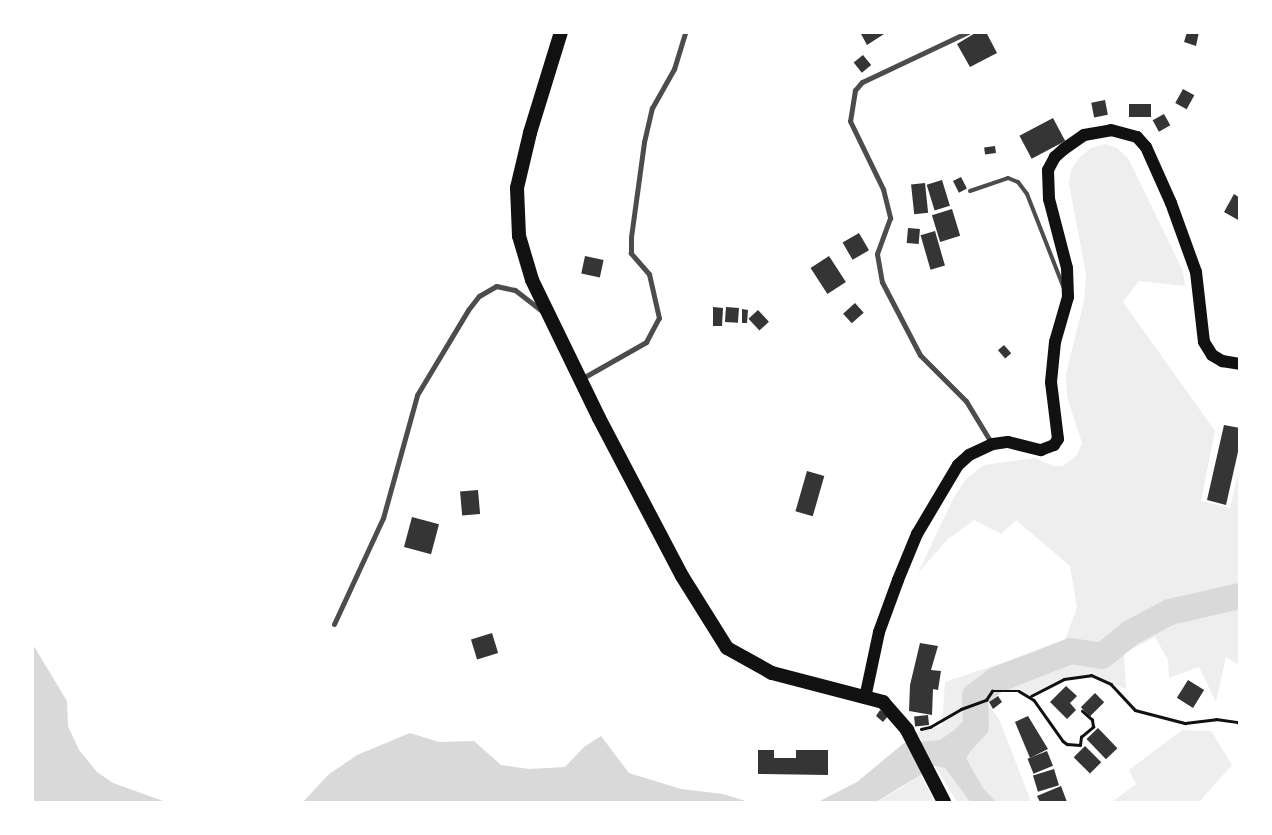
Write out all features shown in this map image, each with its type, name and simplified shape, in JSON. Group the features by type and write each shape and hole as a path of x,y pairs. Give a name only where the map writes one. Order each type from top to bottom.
{"highway":[{"path":"561,32 530,133 517,188 516,210 524,255 580,380 682,576 727,648 772,673 883,702 915,734 944,802"}],"main road":[{"path":"865,698 879,632 917,534 958,465 970,455 993,444 1008,442 1041,450 1054,445 1058,439 1051,382 1055,342 1068,297 1066,256 1049,199 1048,170 1055,157 1084,135 1095,131 1122,131 1137,137 1146,147 1171,203 1196,272 1204,342 1212,355 1222,361 1240,364"}],"street":[{"path":"580,380 646,342 659,318 649,274 632,253 631,237 644,142 652,108 674,69 685,32"},
{"path":"968,32 862,82 855,90 850,120 883,189 890,218 877,254 882,282 920,355 966,401 993,444"},
{"path":"334,624 383,518 416,395 468,310 488,289 505,287 526,296 552,319"}],"lane":[{"path":"970,191 1008,178 1018,182 1027,194 1046,248 1068,297"}],"path":[{"path":"1031,696 1064,679 1091,674 1111,684 1135,710 1185,723 1216,719 1238,722 1240,725"},
{"path":"915,734 930,728 961,709 986,700 992,691 1019,691 1031,696 1067,744 1080,746 1081,737 1093,727 1092,720 1082,711"}],"shaded area":[{"path":"1105,144 1117,148 1128,158 1183,271 1185,286 1139,281 1123,302 1215,431 1201,501 1230,508 1239,470 1239,665 1226,657 1216,702 1199,667 1169,678 1168,660 1155,637 1124,653 1126,689 1091,675 1064,679 1031,696 1019,691 992,691 986,700 1000,721 1031,802 996,802 983,788 966,758 961,725 940,740 922,741 916,732 942,726 945,682 1064,642 1077,608 1070,566 1016,520 1001,534 974,520 948,539 918,573 953,499 966,479 984,465 1035,458 1053,466 1063,466 1077,455 1082,443 1067,397 1066,374 1084,301 1086,274 1069,184 1071,170 1079,158 1091,148"},
{"path":"32,643 67,701 68,726 79,750 97,772 113,783 166,802 33,802"},
{"path":"961,725 978,740 966,758 983,788 996,802 970,802 945,768 935,766 876,802 818,802 857,782 904,743 940,740"},
{"path":"1182,730 1211,731 1232,765 1199,802 1112,802 1136,784 1129,770"},
{"path":"410,733 439,742 474,741 501,765 529,769 565,767 584,747 601,736 629,773 681,789 723,794 749,802 303,802 328,775 357,755"},
{"path":"935,766 945,768 970,802 957,802"},
{"path":"920,774 935,802 876,802 901,788"}],"building":[{"path":"860,32 883,32 884,34 867,45"},
{"path":"977,32 986,32 997,53 970,67 957,44"},
{"path":"1187,32 1199,32 1196,46 1184,42"},
{"path":"863,55 871,65 862,73 854,63"},
{"path":"1183,89 1194,95 1187,109 1175,103"},
{"path":"1105,100 1108,115 1094,117 1091,103"},
{"path":"1129,104 1151,104 1151,117 1129,117"},
{"path":"1164,114 1170,125 1159,132 1153,120"},
{"path":"1053,118 1065,141 1032,159 1019,136"},
{"path":"995,146 996,153 985,154 984,148"},
{"path":"961,177 967,189 959,193 953,181"},
{"path":"942,180 950,206 935,210 927,185"},
{"path":"925,183 928,213 914,214 911,184"},
{"path":"1234,194 1240,198 1240,221 1224,212"},
{"path":"952,209 960,236 940,242 932,215"},
{"path":"908,228 920,229 919,244 907,243"},
{"path":"935,231 945,266 931,270 921,235"},
{"path":"859,233 869,250 853,260 843,242"},
{"path":"585,256 604,260 600,278 581,274"},
{"path":"829,256 846,282 827,294 811,268"},
{"path":"855,303 864,313 852,323 843,314"},
{"path":"713,307 723,308 722,326 713,326"},
{"path":"726,307 739,308 738,323 725,322"},
{"path":"742,309 748,310 747,323 742,323"},
{"path":"758,310 769,322 759,331 748,319"},
{"path":"1004,345 1011,353 1005,359 998,350"},
{"path":"1224,425 1240,428 1240,443 1226,505 1207,500"},
{"path":"807,471 824,476 813,516 795,511"},
{"path":"478,490 480,514 462,515 460,492"},
{"path":"412,517 439,524 431,554 404,547"},
{"path":"492,633 498,653 477,660 471,639"},
{"path":"920,643 938,646 931,670 941,671 938,690 933,689 932,715 909,711 910,685"},
{"path":"1188,680 1204,690 1193,708 1177,698"},
{"path":"1066,686 1077,696 1070,703 1076,710 1067,719 1050,702"},
{"path":"1095,693 1104,702 1090,716 1081,707"},
{"path":"998,696 1002,702 993,709 989,702"},
{"path":"880,710 888,716 883,722 876,716"},
{"path":"928,715 929,725 915,726 914,716"},
{"path":"1028,716 1048,749 1030,758 1015,722"},
{"path":"1098,728 1117,748 1106,759 1086,739"},
{"path":"1085,746 1101,762 1090,774 1074,757"},
{"path":"758,750 774,750 774,758 796,758 796,750 828,750 828,775 758,774"},
{"path":"1047,751 1053,766 1034,774 1028,759"},
{"path":"1054,769 1059,785 1038,792 1033,775"},
{"path":"1061,786 1067,802 1040,802 1037,796"}],"waterway":[{"path":"950,754 976,726 975,696 996,680 1071,651 1102,656 1130,633 1170,612 1240,596"}]}
